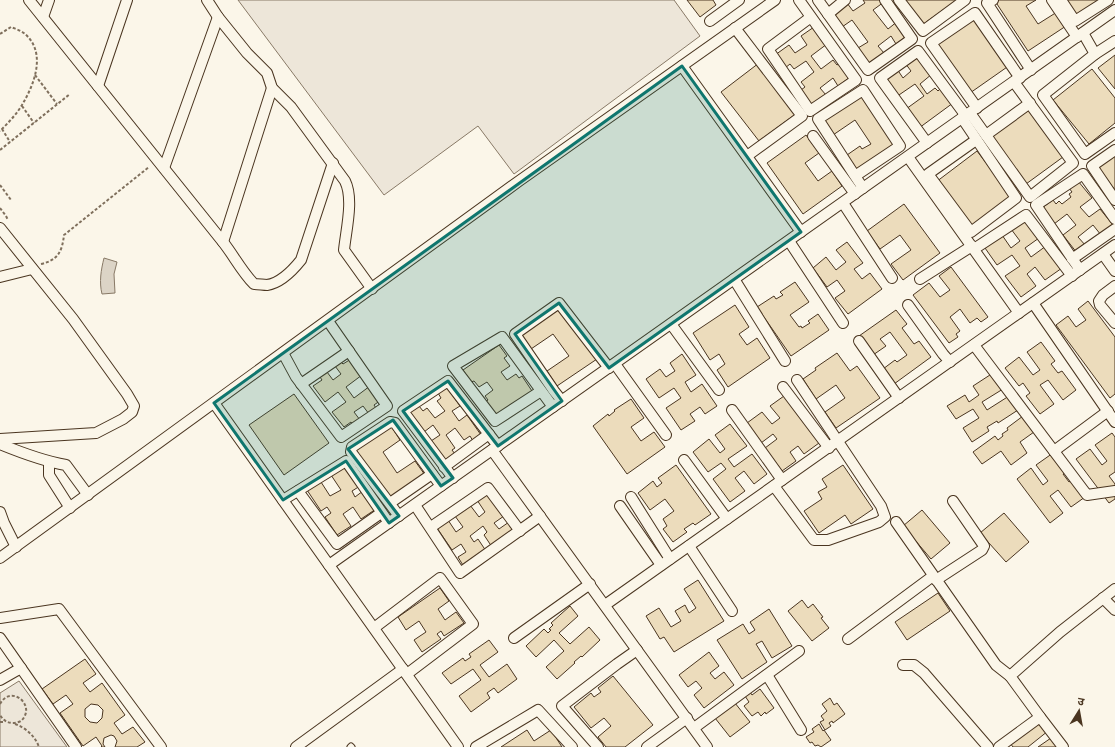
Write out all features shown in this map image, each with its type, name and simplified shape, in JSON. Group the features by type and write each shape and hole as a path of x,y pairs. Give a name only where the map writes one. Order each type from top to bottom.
{"street":[{"path":"29,0 223,242 240,266 245,276 254,284 269,285 292,272 301,260 333,163"},
{"path":"43,17 49,0"},
{"path":"98,86 127,0"},
{"path":"207,0 218,18 247,53 267,73 272,88 291,107 333,163 348,188 349,210 344,250 372,289"},
{"path":"710,21 740,0"},
{"path":"0,558 513,186 775,0"},
{"path":"799,0 856,80 810,111 768,49 811,17"},
{"path":"818,0 868,70 912,39 885,0"},
{"path":"828,14 846,0"},
{"path":"899,0 923,31 965,0"},
{"path":"993,0 987,3 1031,70"},
{"path":"1052,0 1095,54"},
{"path":"1060,0 1075,21 1108,0"},
{"path":"329,565 1115,10"},
{"path":"927,143 880,78 918,52 969,114 986,135 1030,197 1073,163 1030,103 974,13 931,43 969,114 976,140 1016,198 971,232 928,174 976,140"},
{"path":"161,164 218,18"},
{"path":"735,28 802,116 747,156"},
{"path":"1115,41 1095,54 1043,95 1085,154 1115,132"},
{"path":"682,66 800,232"},
{"path":"223,242 272,88"},
{"path":"855,176 900,146 863,90 818,118 855,176 859,191"},
{"path":"986,135 1030,103"},
{"path":"813,136 859,191"},
{"path":"1115,150 1092,166 1115,200"},
{"path":"908,157 1020,313"},
{"path":"1076,273 1072,259 1036,205 1083,174 1115,219"},
{"path":"843,203 892,278"},
{"path":"920,279 1026,215 1076,273"},
{"path":"0,228 73,319 134,406 132,412 123,419 96,433 0,439"},
{"path":"1072,259 1115,229"},
{"path":"789,241 843,323"},
{"path":"605,605 1115,246"},
{"path":"1103,254 1115,272"},
{"path":"0,277 30,266"},
{"path":"734,279 785,361"},
{"path":"1115,286 1103,295 1099,301 1100,305 1115,322"},
{"path":"1033,303 1115,422"},
{"path":"562,401 515,334 559,304 612,366 666,435"},
{"path":"908,305 950,362"},
{"path":"283,353 301,384 341,437 387,406 328,321"},
{"path":"671,324 719,390"},
{"path":"541,391 494,421 453,366 502,336 553,407"},
{"path":"859,341 899,398"},
{"path":"974,345 1087,494 1115,491"},
{"path":"301,384 349,351"},
{"path":"732,410 814,540 828,540 879,522 885,518 881,506 797,380"},
{"path":"453,478 403,411 448,381 489,434 495,448 540,516 707,747"},
{"path":"783,387 829,448"},
{"path":"214,403 458,747"},
{"path":"1054,451 1108,411"},
{"path":"399,516 351,452 352,447 390,422 395,423 441,486"},
{"path":"444,467 489,434"},
{"path":"0,444 23,454 49,462 66,465 88,495"},
{"path":"684,460 728,519"},
{"path":"283,500 346,461 389,523"},
{"path":"49,462 49,475 70,508"},
{"path":"390,503 432,474"},
{"path":"431,527 488,488 520,531"},
{"path":"298,491 337,544 381,513"},
{"path":"631,497 666,562"},
{"path":"848,639 934,578 982,550 984,546 953,501"},
{"path":"415,504 460,573 540,516"},
{"path":"620,506 666,562"},
{"path":"0,512 16,546"},
{"path":"896,522 996,665 1010,676 1064,747"},
{"path":"689,546 732,611"},
{"path":"296,747 472,624 440,578 374,628"},
{"path":"514,638 590,584"},
{"path":"1010,676 1060,632 1115,589"},
{"path":"1103,598 1115,610"},
{"path":"0,618 59,608 161,747"},
{"path":"0,638 76,747"},
{"path":"598,747 562,706 637,650"},
{"path":"694,728 799,651"},
{"path":"903,665 914,665 924,673 988,747"},
{"path":"0,680 21,668"},
{"path":"767,675 801,730"},
{"path":"476,747 538,710 572,747"},
{"path":"999,747 1040,717"},
{"path":"647,747 686,718"}],"path":[{"path":"0,34 11,27 25,33 33,43 38,55 32,86 22,106 1,130 10,142"},
{"path":"35,75 57,104"},
{"path":"0,150 70,94"},
{"path":"22,106 34,123"},
{"path":"30,266 39,265 55,258 61,251 64,235 161,164"},
{"path":"0,185 11,200"},
{"path":"0,704 4,699 12,696 21,699 24,702 26,711 22,719 14,723 0,722"},
{"path":"0,715 5,721 21,726 30,733 39,747"}],"highlighted area":[{"path":"682,66 801,232 609,368 559,303 515,334 562,401 498,446 448,381 403,411 453,478 441,486 393,420 348,449 399,516 389,523 346,461 283,500 214,403"}],"shaded area":[{"path":"238,0 674,0 700,36 514,174 478,126 384,195"},
{"path":"104,258 117,262 114,274 115,293 102,294 101,276"},
{"path":"19,681 67,747 0,747 0,693"}],"building":[{"path":"687,0 713,0 716,5 700,17"},
{"path":"863,0 883,0 884,2 873,10 888,29 898,21 908,35 896,44 891,36 878,46 884,53 869,63 858,48 868,42 852,20 842,27 833,13 847,3 853,11 865,3"},
{"path":"904,0 957,0 922,25"},
{"path":"1036,0 1026,6 1038,24 1057,12 1066,26 1028,51 995,1"},
{"path":"1063,0 1099,0 1075,17"},
{"path":"974,15 1010,65 970,93 934,43"},
{"path":"814,27 827,44 811,56 821,69 833,60 837,65 840,63 850,77 838,86 833,78 820,88 826,95 812,105 801,90 805,87 801,82 814,72 806,61 794,69 790,64 785,68 775,55 789,45 795,53 807,45 801,36"},
{"path":"918,54 932,74 920,84 927,94 935,88 938,91 942,87 953,103 919,128 906,109 924,96 915,84 896,97 884,79 897,69 903,78 911,71 905,63"},
{"path":"1115,55 1115,89 1098,68"},
{"path":"759,63 797,113 759,141 721,92"},
{"path":"1092,69 1115,98 1115,123 1089,144 1053,100"},
{"path":"862,93 898,145 858,172 847,155 860,146 862,149 871,144 855,120 833,135 822,120"},
{"path":"1029,110 1063,157 1026,184 991,136"},
{"path":"806,135 819,153 805,163 818,181 832,171 842,186 803,214 767,163"},
{"path":"977,151 1012,197 971,228 936,182"},
{"path":"1115,153 1115,190 1097,167"},
{"path":"1078,181 1092,198 1080,207 1089,217 1100,209 1113,225 1101,235 1093,225 1078,237 1086,246 1077,253 1063,235 1076,225 1067,214 1054,224 1042,208 1053,200 1056,204 1059,201 1062,204 1071,197 1069,194 1072,192 1069,188"},
{"path":"904,204 940,253 903,280 891,264 911,250 900,235 880,249 867,231"},
{"path":"1025,218 1039,238 1025,248 1031,257 1046,246 1062,268 1045,280 1035,267 1027,274 1036,286 1021,297 1005,276 1020,266 1012,255 997,265 985,248 1002,235 1011,248 1020,241 1011,229"},
{"path":"847,242 863,263 854,269 862,279 870,273 882,289 848,314 835,298 845,291 837,280 827,287 813,268 826,257 836,270 846,262 836,250"},
{"path":"951,267 988,317 981,322 977,318 970,323 960,309 950,317 960,331 956,334 958,337 949,343 913,295 929,283 940,297 950,290 939,276"},
{"path":"795,282 809,302 790,315 799,327 801,326 802,328 810,323 808,321 818,314 829,330 791,356 757,307 774,296 776,299 783,295 780,292"},
{"path":"1088,301 1115,337 1115,394 1110,398 1056,325 1068,316 1076,327 1086,320 1078,309"},
{"path":"735,305 749,327 739,334 747,345 757,338 770,358 728,387 717,370 725,364 719,354 710,360 693,333"},
{"path":"561,308 597,359 557,386 547,371 569,356 553,334 531,349 521,335"},
{"path":"896,310 907,324 902,328 914,344 919,341 931,357 894,384 883,369 895,360 897,362 907,355 890,332 880,339 886,346 873,355 859,336"},
{"path":"1041,342 1055,361 1051,364 1058,373 1062,371 1076,390 1063,400 1048,380 1040,385 1054,404 1040,414 1026,396 1030,393 1023,383 1019,386 1005,368 1019,357 1033,375 1040,370 1027,352"},
{"path":"499,345 507,356 504,358 510,366 501,372 507,380 516,374 519,378 522,376 532,391 496,417 485,402 488,400 485,396 493,390 487,382 479,387 474,381 471,382 463,370"},
{"path":"837,353 850,371 857,366 880,398 836,428 825,412 845,398 836,385 816,399 803,379 816,370 815,368"},
{"path":"682,354 696,375 685,382 691,392 702,384 717,406 705,414 700,407 690,414 695,421 681,430 666,408 681,398 674,388 659,398 646,379 660,369 666,377 675,371 670,363"},
{"path":"351,359 362,375 346,387 354,398 370,386 381,400 374,405 376,408 369,414 363,406 354,412 360,420 353,425 351,422 344,427 332,412 346,402 338,392 325,402 313,386 322,380 320,377 327,372 333,380 341,374 335,366 341,362 343,364"},
{"path":"993,373 1003,389 982,402 987,410 1009,396 1018,410 998,423 997,421 987,427 989,431 972,442 963,428 979,418 973,409 956,419 947,406 965,395 969,402 979,395 973,386"},
{"path":"446,386 460,406 452,411 459,421 467,415 481,435 473,441 470,436 464,440 455,428 446,435 455,448 452,450 455,454 445,461 431,441 440,435 433,425 424,432 410,412 419,406 423,411 427,408 435,418 445,411 437,401 441,398 438,393"},
{"path":"294,394 329,443 284,475 249,425"},
{"path":"784,396 819,443 804,454 798,446 790,452 796,461 782,471 765,448 777,439 773,434 761,443 747,423 762,412 772,424 780,418 770,406"},
{"path":"631,399 644,418 631,427 641,441 654,432 665,447 627,474 593,426"},
{"path":"1023,416 1034,432 1020,442 1027,453 1011,465 1001,451 982,464 973,452 995,436 998,440 1003,436 1002,434 1008,430 1007,428"},
{"path":"730,424 747,446 728,459 734,467 752,454 767,474 754,484 744,471 735,478 745,491 730,502 713,479 726,469 721,463 708,472 693,452 709,439 720,453 725,449 715,435"},
{"path":"391,426 400,440 383,452 397,473 415,461 425,475 390,499 356,450"},
{"path":"1112,433 1115,437 1115,472 1109,476 1115,484 1115,499 1109,503 1076,459 1090,449 1102,465 1107,461 1095,445"},
{"path":"1053,453 1067,472 1063,474 1069,482 1073,479 1085,497 1071,507 1058,490 1050,496 1063,513 1050,523 1017,479 1031,468 1043,485 1048,481 1036,465"},
{"path":"346,465 360,486 352,491 355,497 363,491 376,509 361,519 353,507 343,514 351,526 337,535 325,517 331,513 327,507 321,511 307,490 321,482 330,496 341,490 331,475"},
{"path":"676,465 711,514 695,525 693,523 684,529 687,532 673,542 663,529 667,526 663,519 674,511 665,499 650,510 638,493 653,481 657,487 662,483 658,478"},
{"path":"843,465 873,509 851,524 845,515 819,533 804,511 822,499 818,492 827,487 822,479"},
{"path":"488,492 504,516 494,523 499,529 509,522 515,531 492,547 484,535 487,532 483,526 470,536 474,542 478,539 486,551 464,567 458,557 466,552 461,544 452,550 437,528 448,520 456,532 463,527 455,516 470,505 479,517 485,512 477,500"},
{"path":"922,510 950,543 931,559 903,526"},
{"path":"1004,513 1029,542 1006,562 980,533"},
{"path":"698,580 724,621 674,652 664,637 660,639 646,616 659,608 671,627 681,621 675,611 685,605 689,613 696,608 684,589"},
{"path":"440,588 449,601 438,609 445,620 456,612 464,623 444,636 441,631 437,634 441,639 422,652 414,640 426,632 419,621 406,630 398,617"},
{"path":"938,593 950,611 907,640 895,622"},
{"path":"802,600 808,608 813,604 829,628 812,641 788,611"},
{"path":"570,606 578,616 559,633 570,644 589,627 600,640 557,679 546,667 564,651 554,640 536,657 526,646 544,629 548,633 551,630 549,629 553,625 551,623"},
{"path":"769,609 792,646 772,658 762,641 756,644 767,662 742,679 717,640 743,624 749,634 755,630 750,622"},
{"path":"489,640 498,652 480,665 489,677 507,664 517,679 498,693 494,688 487,693 490,698 471,712 459,696 481,680 473,669 451,684 442,673 463,658 465,661 471,657 469,654"},
{"path":"709,652 719,666 710,673 715,679 724,672 734,685 704,708 694,695 702,688 696,681 688,687 679,675"},
{"path":"85,659 96,674 83,683 90,692 102,683 125,715 114,723 122,734 133,727 145,742 137,747 115,747 117,741 114,736 111,735 104,738 103,744 105,747 101,747 102,746 96,737 83,746 60,713 73,704 66,695 53,704 42,689","holes":["91,704 98,705 103,710 102,718 97,723 90,722 85,717 85,709"]},
{"path":"613,676 653,725 625,747 606,747 598,737 611,726 604,718 591,728 574,707 591,693 594,697 601,692 598,688"},
{"path":"760,689 774,708 766,714 765,712 761,716 758,712 752,716 744,706 749,702 745,696 750,692 752,695"},
{"path":"830,698 834,705 837,703 845,714 833,723 832,721 829,723 831,726 825,730 820,722 824,720 821,716 827,711 822,704"},
{"path":"735,703 750,722 730,737 715,718"},
{"path":"1039,720 1048,731 1028,747 1013,747 1010,743"},
{"path":"819,724 831,740 821,747 818,745 815,746 812,742 810,743 806,737 814,732 812,729"},
{"path":"527,730 534,741 551,730 562,747 501,747"},
{"path":"1051,738 1057,747 1038,747"}]}
